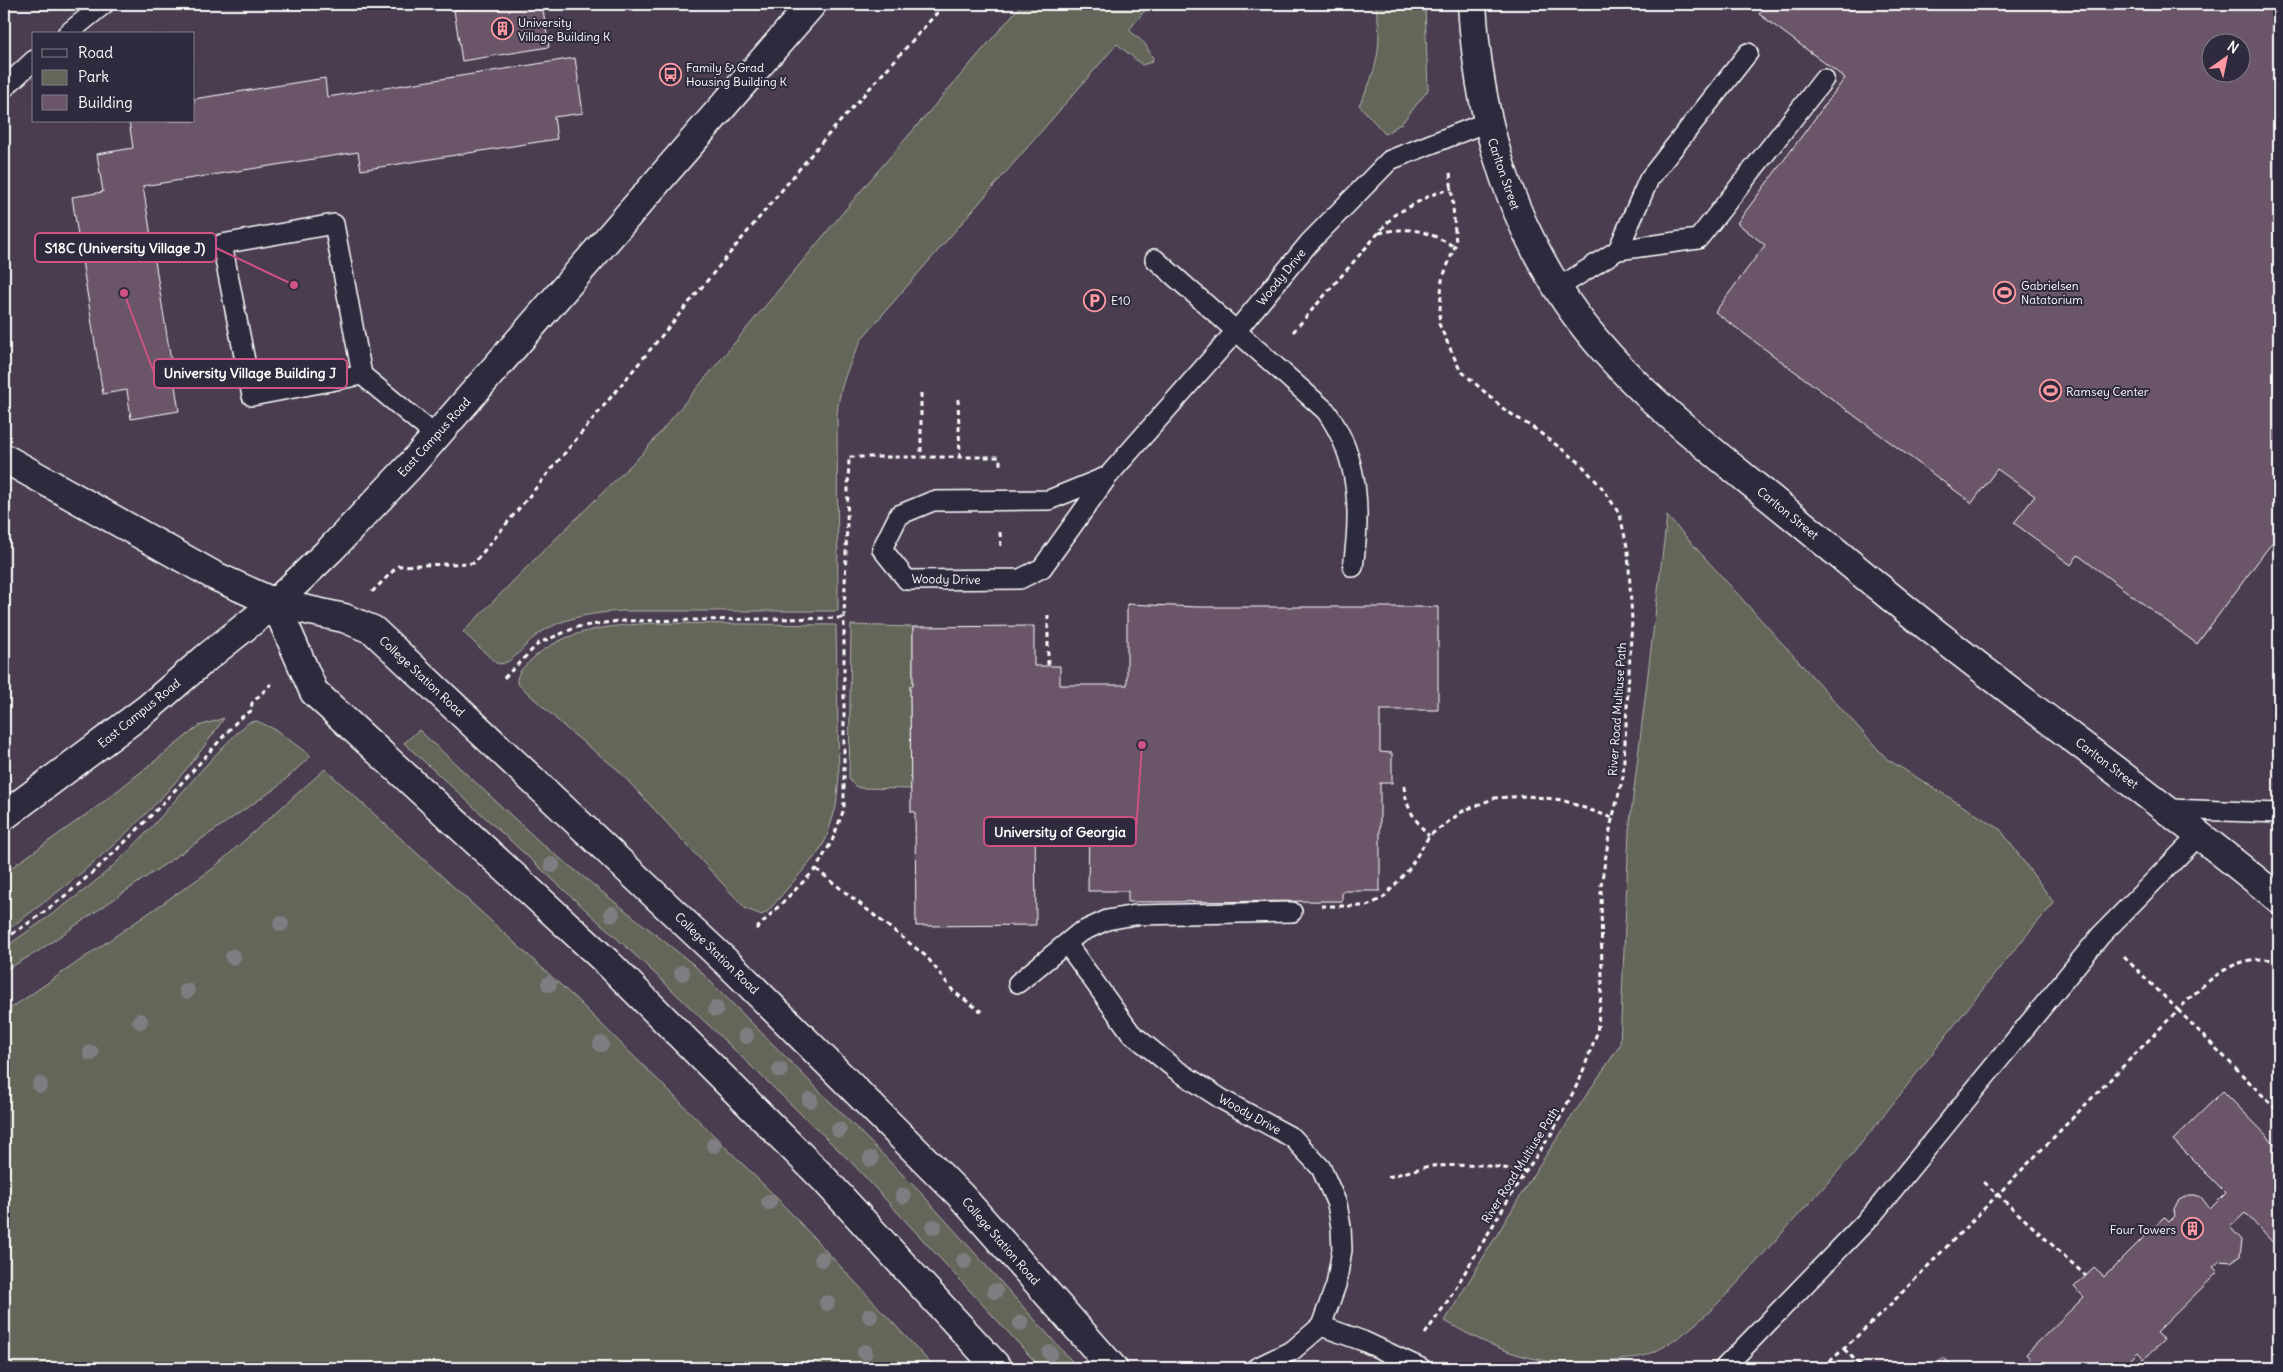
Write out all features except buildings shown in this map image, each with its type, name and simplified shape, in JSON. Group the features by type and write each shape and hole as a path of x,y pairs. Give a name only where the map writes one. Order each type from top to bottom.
{"main road":[{"name":"Carlton Street","path":"1472,4 1474,46 1487,122 1512,204 1558,288 1595,340 1662,409 1936,633 2168,809 2279,899"},
{"name":"East Campus Road","path":"4,816 147,709 206,658 275,603 330,550 436,436 804,7"},
{"name":"College Station Road","path":"4,458 215,576 275,603 344,618 373,630 744,979 962,1197 1114,1365"},
{"path":"275,603 314,692 608,963 824,1179 998,1368"}],"lane":[{"path":"69,32 104,4"},
{"path":"1618,250 1650,178 1748,53"},
{"path":"4,88 32,62"},
{"path":"1558,288 1618,250 1698,239 1824,79"},
{"name":"Woody Drive","path":"1108,476 1049,500 933,501 899,515 882,549 907,580 1020,579 1042,568 1108,476 1237,330 1309,243 1390,160 1487,122"},
{"path":"362,375 252,396 222,244 334,224 362,375 436,436"},
{"path":"1155,259 1326,411 1347,448 1356,485 1357,536 1353,567"},
{"path":"2168,809 2279,813"},
{"path":"1724,1368 1873,1214 2101,935 2200,834"},
{"path":"1018,983 1086,929 1120,917 1292,912"},
{"name":"Woody Drive","path":"1067,944 1131,1033 1188,1077 1223,1100 1293,1138 1321,1168 1337,1204 1342,1250 1336,1285 1321,1326"},
{"path":"1256,1368 1292,1350 1321,1326 1363,1341 1421,1368"},
{"path":"1280,1368 1292,1350"}],"path":[{"path":"398,566 474,563 820,144 945,4"},
{"name":"River Road Multiuse Path","path":"1422,1339 1449,1299 1526,1171 1552,1133 1580,1079 1597,1034 1602,984 1601,886 1613,818 1623,777 1632,620 1628,551 1620,515 1604,490 1579,462 1535,429 1505,410 1460,370 1439,324 1442,280 1455,247 1449,162"},
{"path":"1293,332 1394,215 1430,195 1452,188"},
{"path":"1378,233 1402,228 1418,230 1432,233 1455,247"},
{"path":"921,393 921,456"},
{"path":"958,398 960,457"},
{"path":"1048,613 1048,665"},
{"path":"504,678 539,643 577,627 619,621 844,618 844,809 832,841 816,869 756,929"},
{"path":"4,939 60,899 112,856 239,719 251,710 252,702"},
{"path":"1404,786 1406,804 1409,810 1429,836"},
{"path":"1292,912 1296,906 1366,906 1384,898 1409,869 1429,836 1463,811 1495,798 1526,796 1562,800 1613,818"},
{"path":"816,869 927,957 954,992 982,1012"},
{"path":"2120,953 2279,1112"},
{"path":"1823,1368 2219,971 2248,961 2271,959 2279,961"},
{"path":"1388,1177 1429,1166 1482,1165 1526,1171"},
{"path":"1984,1182 2086,1276"},
{"path":"1844,1348 1863,1368"}],"shaded area":[{"path":"4,4 2279,4 2279,1368 4,1368"}],"green space":[{"path":"1022,4 1150,4 1129,30 1145,44 1153,58 1152,62 1142,65 1117,44 863,337 846,374 837,413 838,611 623,611 599,613 563,621 552,626 532,639 511,660 501,664 496,663 463,632 643,453 865,186"},
{"path":"1375,4 1425,4 1428,90 1402,123 1385,134 1359,105 1370,81 1377,56 1379,30"},
{"path":"1667,516 1887,759 2000,829 2054,903 1846,1162 1731,1290 1697,1323 1680,1337 1644,1356 1589,1363 1564,1363 1540,1360 1494,1346 1445,1321 1536,1170 1620,1045 1629,831"},
{"path":"655,623 836,625 839,777 836,807 826,839 818,853 768,911 762,915 746,909 617,769 568,730 517,683 519,673 530,661 544,650 573,635 605,628"},
{"path":"851,625 913,627 913,686 910,686 911,789 860,788 855,786 849,779"},
{"path":"224,718 202,750 177,780 124,835 66,885 4,932 4,873 98,806 199,726"},
{"path":"257,721 276,730 311,756 276,788 37,952 4,971 4,948 73,899 113,866 148,831 231,739 249,722"},
{"path":"419,730 542,844 694,965 920,1192 1078,1368 1041,1368 852,1163 647,966 404,743"},
{"path":"325,769 576,999 774,1195 935,1368 4,1368 4,1013 211,870"}],"place":[{"name":"University Village Building K","path":"502,29"},
{"name":"Family & Grad Housing Building K","path":"670,74"},
{"name":"S18C (University Village J)","path":"294,285"},
{"name":"Gabrielsen Natatorium","path":"2005,292"},
{"name":"University Village Building J","path":"124,293"},
{"name":"E10","path":"1095,300"},
{"name":"Ramsey Center","path":"2050,391"},
{"name":"University of Georgia","path":"1142,745"},
{"name":"Four Towers","path":"2192,1229"}]}
